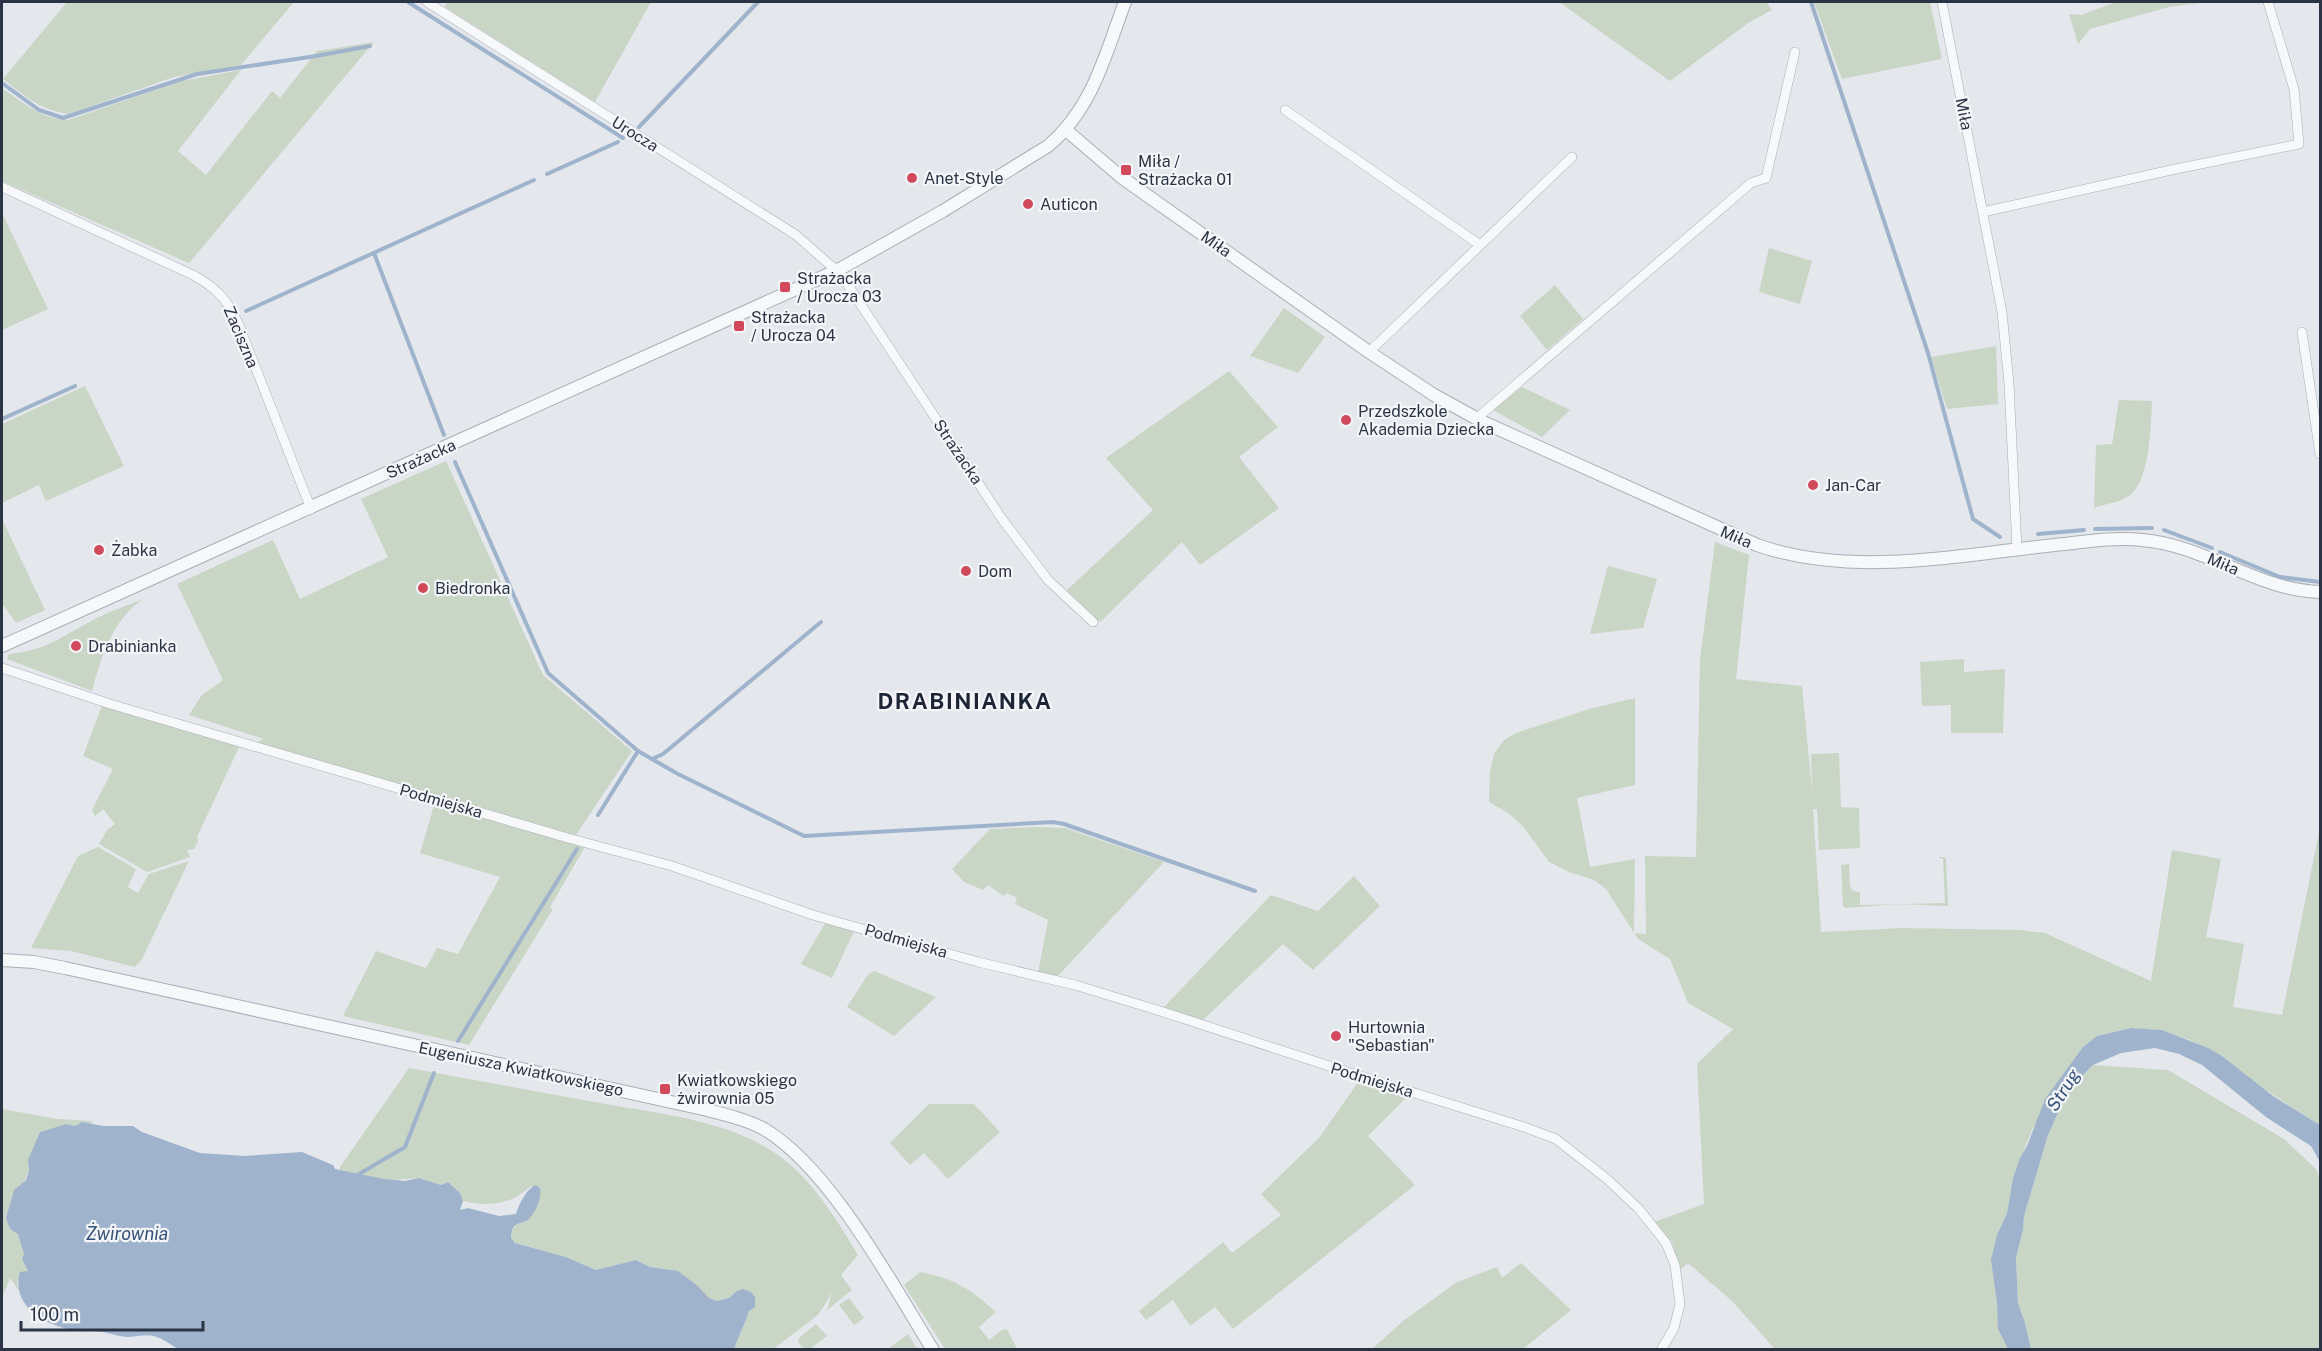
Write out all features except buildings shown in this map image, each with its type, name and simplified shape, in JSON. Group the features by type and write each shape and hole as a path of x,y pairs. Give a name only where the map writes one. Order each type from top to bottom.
{"street":[{"name":"Urocza","path":"427,2 796,235 830,266 838,270"},
{"name":"Strażacka","path":"2,646 838,270 952,206 1048,146 1066,130 1085,103 1125,2"},
{"name":"Miła","path":"1942,2 2006,342 2017,549"},
{"path":"1983,212 2299,144 2294,89 2268,2"},
{"path":"1477,418 1750,183 1766,178 1795,52"},
{"path":"1285,110 1480,245"},
{"name":"Miła","path":"1066,130 1121,177 1369,352 1434,395 1477,418 1696,519 1774,552 1859,561 1929,559 2130,539 2156,541 2187,550 2257,579 2289,588 2320,592"},
{"path":"1369,352 1572,157"},
{"name":"Zaciszna","path":"2,187 193,275 227,301 240,328 311,508"},
{"name":"Strażacka","path":"838,270 1002,519 1048,580 1093,622"},
{"path":"2302,332 2320,454"},
{"name":"Podmiejska","path":"2,668 110,704 568,838 672,866 813,915 978,962 1075,985 1549,1136 1574,1151 1607,1179 1639,1209 1666,1243 1675,1265 1680,1304 1674,1328 1661,1350"},
{"name":"Eugeniusza Kwiatkowskiego","path":"2,960 34,962 65,968 662,1099 738,1118 762,1129 797,1155 820,1179 855,1227 933,1350"}],"green space":[{"path":"67,2 294,2 241,65 174,77 69,114 41,106 3,79"},
{"path":"447,2 651,2 595,102 445,7"},
{"path":"1559,2 1766,2 1772,10 1748,23 1670,81"},
{"path":"1814,2 1930,2 1942,59 1842,79"},
{"path":"2116,2 2199,3 2169,7 2090,29 2078,44 2069,14 2081,15"},
{"path":"374,42 189,263 2,181 2,88 49,117 68,120 182,81 241,70 178,151 206,175 272,91 280,98 317,51"},
{"path":"2,213 48,309 2,330"},
{"path":"1769,248 1812,261 1800,304 1759,292"},
{"path":"1555,285 1583,319 1547,350 1520,316"},
{"path":"1284,308 1325,337 1298,373 1250,356"},
{"path":"1996,346 1998,404 1947,409 1931,357"},
{"path":"1229,371 1278,427 1239,457 1279,508 1200,565 1182,542 1100,622 1067,590 1153,510 1106,458"},
{"path":"85,386 124,466 46,501 39,485 2,503 2,424"},
{"path":"1522,387 1570,410 1542,437 1493,410"},
{"path":"2119,400 2152,401 2150,437 2142,478 2130,495 2094,508 2096,445 2112,444"},
{"path":"446,461 543,675 632,751 576,835 256,743 264,739 189,715 201,696 223,680 177,584 273,540 300,599 388,557 361,499"},
{"path":"2,519 45,610 16,623 2,603"},
{"path":"1715,542 1749,555 1736,679 1802,686 1812,790 1811,754 1839,753 1841,807 1859,808 1860,848 1819,850 1817,809 1813,809 1821,932 1902,928 2021,930 2045,933 2151,981 2172,850 2221,859 2206,937 2244,944 2233,1007 2282,1015 2320,828 2320,1125 2250,1080 2222,1056 2189,1040 2162,1030 2131,1028 2097,1036 2083,1047 2074,1060 2032,1130 2013,1178 2007,1213 1997,1235 1998,1329 2008,1349 1775,1349 1732,1301 1688,1263 1680,1270 1672,1242 1654,1222 1704,1204 1697,1064 1733,1029 1688,1003 1670,959 1638,939 1634,933 1646,934 1645,856 1696,857 1700,660"},
{"path":"1608,566 1657,579 1643,628 1590,634"},
{"path":"143,599 133,607 116,628 104,652 92,691 7,659 9,654 45,646 101,616"},
{"path":"1964,659 1964,672 2005,669 2003,733 1951,733 1951,705 1922,706 1920,662"},
{"path":"1635,698 1635,785 1577,798 1590,867 1635,859 1634,933 1606,889 1594,880 1569,872 1549,862 1523,826 1508,813 1489,802 1490,772 1494,754 1504,740 1516,733 1589,709"},
{"path":"102,706 240,745 197,837 198,841 194,849 187,850 190,857 147,872 99,844 107,830 115,824 103,809 95,816 92,810 113,769 83,756"},
{"path":"435,802 585,847 550,907 553,909 469,1045 343,1016 376,951 426,968 437,948 458,954 500,877 420,853"},
{"path":"1065,828 1164,862 1056,978 1038,973 1048,920 1015,904 1017,898 1007,893 1003,896 988,885 983,890 964,882 952,869 990,829"},
{"path":"98,847 136,869 128,887 138,893 149,874 189,861 142,959 135,967 71,951 31,948 78,856"},
{"path":"1939,857 1944,857 1946,859 1948,906 1901,904 1945,903 1943,859"},
{"path":"1849,864 1850,886 1853,891 1860,892 1860,905 1899,904 1845,908 1843,906 1841,865"},
{"path":"1354,876 1380,906 1313,970 1283,944 1202,1021 1164,1007 1271,895 1318,911"},
{"path":"826,922 854,931 832,978 801,964"},
{"path":"874,971 936,997 894,1036 847,1007 867,976"},
{"path":"2093,1065 2168,1070 2284,1139 2316,1169 2320,1178 2320,1349 2031,1349 2018,1303 2016,1258 2024,1216 2048,1135 2061,1106 2075,1083"},
{"path":"409,1068 670,1115 713,1125 753,1140 772,1151 798,1172 821,1198 840,1226 858,1255 841,1275 852,1290 827,1310 832,1293 818,1315 773,1349 734,1349 749,1311 737,1291 729,1298 717,1301 709,1298 698,1286 678,1271 650,1267 636,1260 596,1270 566,1257 515,1243 511,1238 514,1227 529,1218 532,1186 510,1200 490,1204 476,1203 463,1201 460,1193 448,1182 441,1185 419,1178 395,1180 374,1178 340,1170"},
{"path":"1359,1081 1407,1097 1368,1136 1415,1185 1233,1329 1215,1307 1190,1326 1173,1300 1146,1320 1139,1311 1223,1242 1232,1253 1281,1215 1261,1194 1319,1138"},
{"path":"929,1104 974,1104 1000,1132 948,1179 924,1153 910,1165 890,1143"},
{"path":"2,1109 58,1119 92,1121 91,1125 82,1122 75,1126 66,1124 40,1132 28,1167 29,1171 22,1186 12,1195 13,1201 6,1218 20,1238 24,1254 22,1259 28,1271 17,1282 19,1291 10,1278 2,1298"},
{"path":"1521,1263 1571,1310 1523,1349 1372,1349 1403,1321 1457,1282 1497,1267 1502,1278"},
{"path":"920,1272 952,1281 978,1297 996,1312 979,1327 989,1340 1007,1329 1017,1349 945,1349 904,1285"},
{"path":"849,1298 864,1318 854,1325 839,1305"},
{"path":"816,1324 827,1336 810,1349 804,1349 798,1342 799,1338"},
{"path":"908,1334 917,1349 888,1349"}],"water":[{"name":"Strug","path":"2131,1028 2162,1030 2208,1048 2222,1056 2273,1096 2320,1125 2320,1162 2311,1146 2266,1117 2202,1065 2179,1054 2155,1048 2121,1053 2093,1065 2075,1083 2061,1106 2048,1135 2024,1216 2016,1258 2018,1303 2031,1349 2008,1349 1998,1329 1991,1260 1997,1235 2007,1213 2013,1178 2020,1158 2045,1099 2083,1047 2097,1036"},
{"name":"Żwirownia","path":"82,1122 103,1126 133,1126 142,1132 200,1153 245,1156 302,1152 333,1165 335,1169 384,1179 405,1181 419,1178 441,1185 448,1182 460,1193 463,1201 460,1210 468,1208 499,1216 516,1214 521,1201 536,1185 540,1188 538,1204 529,1219 514,1226 511,1238 515,1243 566,1257 596,1270 636,1260 650,1267 678,1271 698,1286 709,1298 717,1301 729,1298 743,1289 751,1292 755,1297 755,1307 749,1311 734,1350 179,1350 154,1336 127,1337 56,1326 35,1314 26,1306 21,1296 18,1285 20,1272 28,1271 22,1259 24,1254 18,1234 10,1229 6,1218 14,1190 26,1180 29,1171 28,1160 40,1132 66,1124 75,1126"}],"waterway":[{"path":"408,2 623,138"},
{"path":"639,127 758,2"},
{"path":"1811,2 1928,353 1973,519 2000,537"},
{"path":"2,83 39,110 63,118 197,74 370,46"},
{"path":"547,174 618,142"},
{"path":"246,311 534,180"},
{"path":"374,253 444,435"},
{"path":"2,419 75,386"},
{"path":"455,462 548,673 638,751"},
{"path":"2095,529 2152,528"},
{"path":"2038,534 2084,530"},
{"path":"2164,530 2212,548"},
{"path":"2220,552 2280,577 2320,582"},
{"path":"652,759 663,754 821,622"},
{"path":"598,815 638,751 678,774 804,836 1053,822 1255,891"},
{"path":"458,1041 577,849"},
{"path":"359,1174 405,1147 434,1073"}],"place":[{"name":"Miła / Strażacka 01","path":"1126,170"},
{"name":"Anet-Style","path":"912,178"},
{"name":"Auticon","path":"1028,204"},
{"name":"Strażacka / Urocza 03","path":"785,287"},
{"name":"Strażacka / Urocza 04","path":"739,326"},
{"name":"Przedszkole Akademia Dziecka","path":"1346,420"},
{"name":"Jan-Car","path":"1813,485"},
{"name":"Żabka","path":"99,550"},
{"name":"Dom","path":"966,571"},
{"name":"Biedronka","path":"423,588"},
{"name":"Drabinianka","path":"76,646"},
{"name":"Hurtownia \"Sebastian\"","path":"1336,1036"},
{"name":"Kwiatkowskiego żwirownia 05","path":"665,1089"}],"district":[{"name":"DRABINIANKA","path":"965,701"}]}
